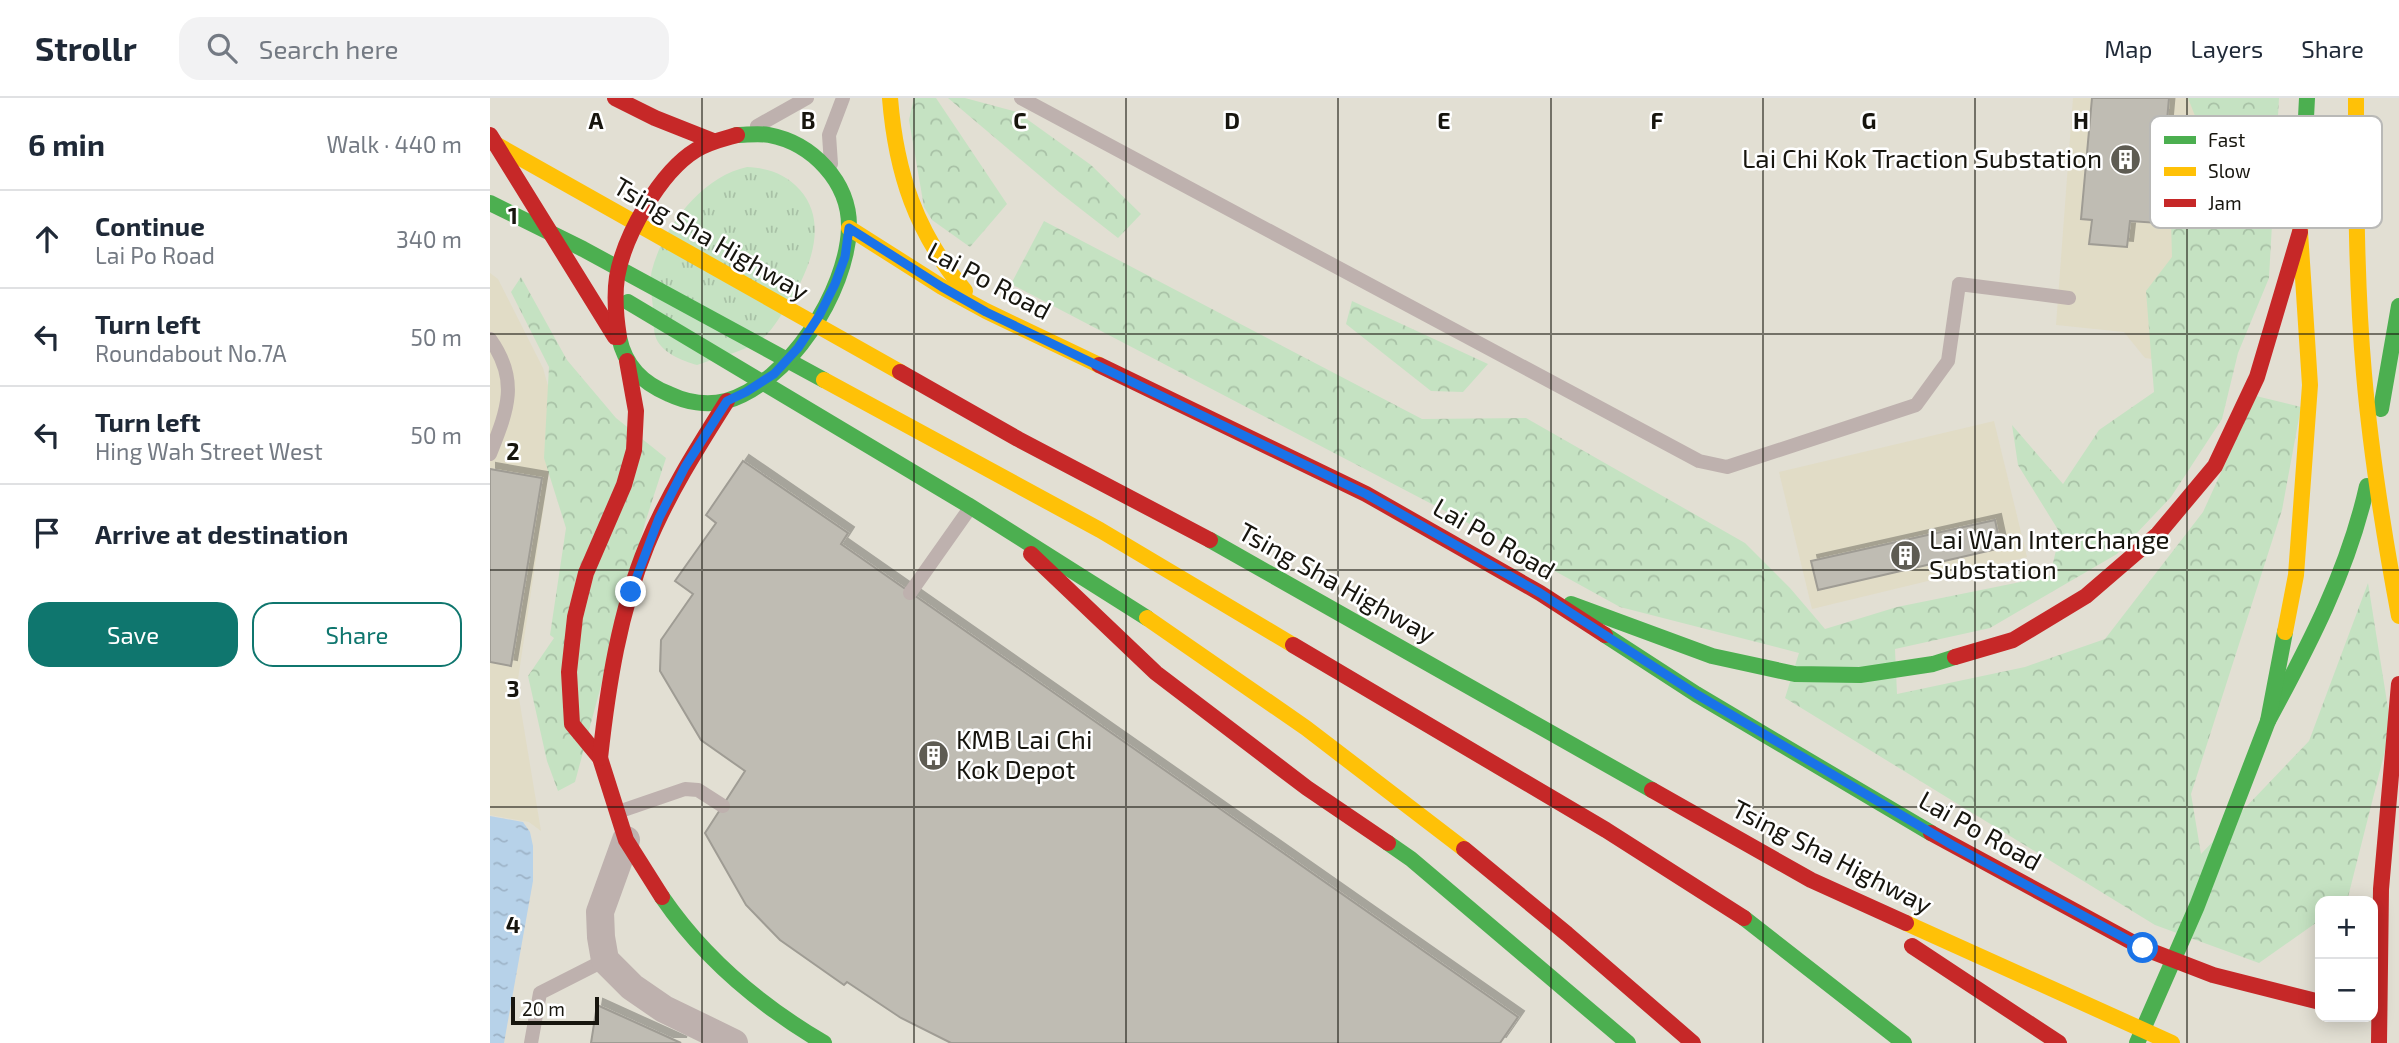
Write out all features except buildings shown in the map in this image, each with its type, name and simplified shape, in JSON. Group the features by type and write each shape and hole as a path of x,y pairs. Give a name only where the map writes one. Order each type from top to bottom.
{"main road":[{"path":"615,98 655,118 713,141"},
{"path":"890,98 894,144 907,192 921,225 934,251 952,277 986,312"},
{"path":"2306,116 2307,98"},
{"path":"2356,98 2356,116"},
{"path":"490,135 578,273 637,375 671,395 706,403 727,401 774,374 798,348 819,316 845,257 849,228 841,192 832,176 819,160 787,140 766,135 737,135 713,141 691,153 674,169 654,197 628,242 617,275 616,310 620,344"},
{"name":"Tsing Sha Highway","path":"490,141 1018,439 1247,560 1811,880 2172,1043"},
{"path":"490,203 583,249 1100,530 1606,830 1719,901 1773,939 1904,1043"},
{"path":"490,214 571,267 1049,554 1181,641 1347,758 1455,841 1626,983 1693,1043"},
{"name":"Lai Po Road","path":"849,228 986,312 1366,494 1540,593 1696,694 1952,845 2143,948 2213,975 2315,1001"},
{"path":"2268,721 2296,575 2310,385 2300,228"},
{"path":"2356,228 2361,340 2382,532 2399,616"},
{"path":"1540,593 1712,656 1795,674 1860,675 1933,664 2013,640 2086,596 2148,543 2215,466 2257,377 2300,232"},
{"path":"2137,1043 2197,906 2268,721 2321,622 2349,553 2362,513 2399,306"},
{"path":"600,758 572,724 569,672 575,617 586,573 600,534 624,485 634,450 635,411 627,361"},
{"path":"746,392 819,409 871,429 891,440"},
{"path":"727,401 685,467 643,557 617,640 606,697 600,758 626,840 663,899 703,948 753,996 786,1021 824,1043"},
{"path":"921,457 975,500 1156,673 1307,788 1411,859 1628,1043"},
{"path":"2379,1043 2381,889 2399,684"},
{"path":"1811,880 2059,1043"},
{"path":"2378,1016 2399,1016"},
{"path":"2378,1017 2399,1023"}],"street":[{"path":"626,840 600,912 601,937 606,960 632,987 664,1009 734,1043"}],"lane":[{"path":"737,135 807,98"},
{"path":"832,176 829,135 843,98"},
{"path":"1020,98 1699,461 1727,467 1916,405 1948,361 1959,284 2069,298"},
{"path":"490,339 508,380 507,410 490,454"},
{"path":"910,593 975,500"},
{"path":"616,813 690,788 723,806"},
{"path":"531,1043 540,993 606,960"}],"shaded area":[{"name":"Lai Chi Kok Traction Substation","path":"2073,98 2206,98 2205,116 2150,116 2150,228 2198,228 2189,364 2145,358 2124,332 2056,325"},
{"path":"490,273 498,279 543,368 557,418 517,686 541,831 529,822 490,815"},
{"name":"Lai Wan Interchange Substation","path":"1994,421 2027,557 1812,609 1779,472"}],"green space":[{"path":"914,98 936,98 1007,204 970,247 932,220 924,207 909,120"},
{"path":"948,98 965,98 1017,112 1091,165 1141,214 1118,238"},
{"path":"2188,98 2279,98 2278,116 2195,116"},
{"path":"747,167 776,173 789,180 809,204 815,234 808,266 793,296 766,335 744,349 697,365 672,355 657,341 654,329 652,270 665,237 687,206 715,181"},
{"path":"1044,221 1422,419 1526,418 1745,543 1790,588 1825,629 1897,607 2050,576 2060,533 2018,465 2012,425 2063,484 2099,430 2154,392 2146,291 2172,257 2171,228 2272,228 2269,278 2238,353 2222,419 2171,497 2117,554 1990,628 1895,649 1897,694 2025,667 2105,639 2203,512 2256,396 2301,407 2282,510 2191,794 2201,854 2309,741 2368,583 2391,727 2348,896 2315,896 2315,924 2259,963 2155,925 1785,698 1799,653 1620,607 1470,524 1011,284"},
{"path":"521,277 567,360 616,418 666,458 645,523 575,782 558,791 547,761 528,676 554,638 550,635 566,528 544,458 549,367 511,292"},
{"path":"1352,301 1488,364 1463,392 1431,391 1346,324"}],"water":[{"path":"490,816 523,822 530,832 533,846 533,881 504,1043 490,1043"}],"traffic: fast":[{"path":"2306,116 2307,98"},
{"path":"619,337 630,365 643,379 659,390 689,401 726,401 749,391 772,375 792,355 826,306 846,253 849,228 843,195 825,167 800,146 765,134 737,135"},
{"path":"490,203 583,249 824,380"},
{"path":"628,302 968,505 1147,618"},
{"path":"2381,409 2399,306"},
{"path":"2268,721 2326,607 2349,548 2367,486"},
{"path":"1210,540 1652,790"},
{"path":"1571,604 1712,656 1795,674 1860,675 1933,664 1955,657"},
{"path":"2137,1043 2197,906 2268,721 2285,632"},
{"path":"1605,635 1696,694 1931,833"},
{"path":"1388,843 1411,859 1628,1043"},
{"path":"662,897 696,940 735,979 778,1013 824,1043"},
{"path":"1744,918 1904,1043"}],"traffic: slow":[{"path":"890,98 897,152 911,201 933,247 965,291"},
{"path":"2356,98 2356,116"},
{"path":"490,141 900,372"},
{"path":"849,228 942,287 1099,365"},
{"path":"2285,632 2296,575 2310,385 2300,228"},
{"path":"2357,228 2361,340 2370,435 2399,616"},
{"path":"824,380 1100,530 1293,645"},
{"path":"1147,618 1306,728 1464,849"},
{"path":"1906,923 2172,1043"}],"traffic: jam":[{"path":"615,98 655,118 713,141"},
{"path":"490,135 615,337"},
{"path":"619,337 617,277 627,243 646,206 669,173 683,160 706,145 737,135"},
{"path":"1955,657 2013,640 2086,596 2158,534 2215,466 2257,377 2300,232"},
{"path":"627,361 636,411 634,450 624,485 586,573 575,617 569,672 572,724 600,758 626,840 662,897"},
{"path":"1099,365 1366,494 1540,593 1605,635"},
{"path":"900,372 1018,439 1210,540"},
{"path":"600,758 616,650 637,571 655,526 674,489 727,401"},
{"path":"1031,554 1156,673 1307,788 1388,843"},
{"path":"1293,645 1606,830 1744,918"},
{"path":"2379,1043 2381,889 2399,684"},
{"path":"1652,790 1811,880 1906,923"},
{"path":"1931,833 2143,948 2213,975 2315,1001"},
{"path":"1464,849 1693,1043"},
{"path":"1912,946 2059,1043"}],"place":[{"name":"Lai Chi Kok Traction Substation","path":"2125,159"},
{"name":"Lai Wan Interchange Substation","path":"1906,555"},
{"name":"KMB Lai Chi Kok Depot","path":"933,755"}],"route":[{"path":"631,592 659,518 685,467 727,401 774,374 798,348 819,316 845,257 849,228 986,312 1366,494 1540,593 1696,694 1952,845 2143,948"}]}
